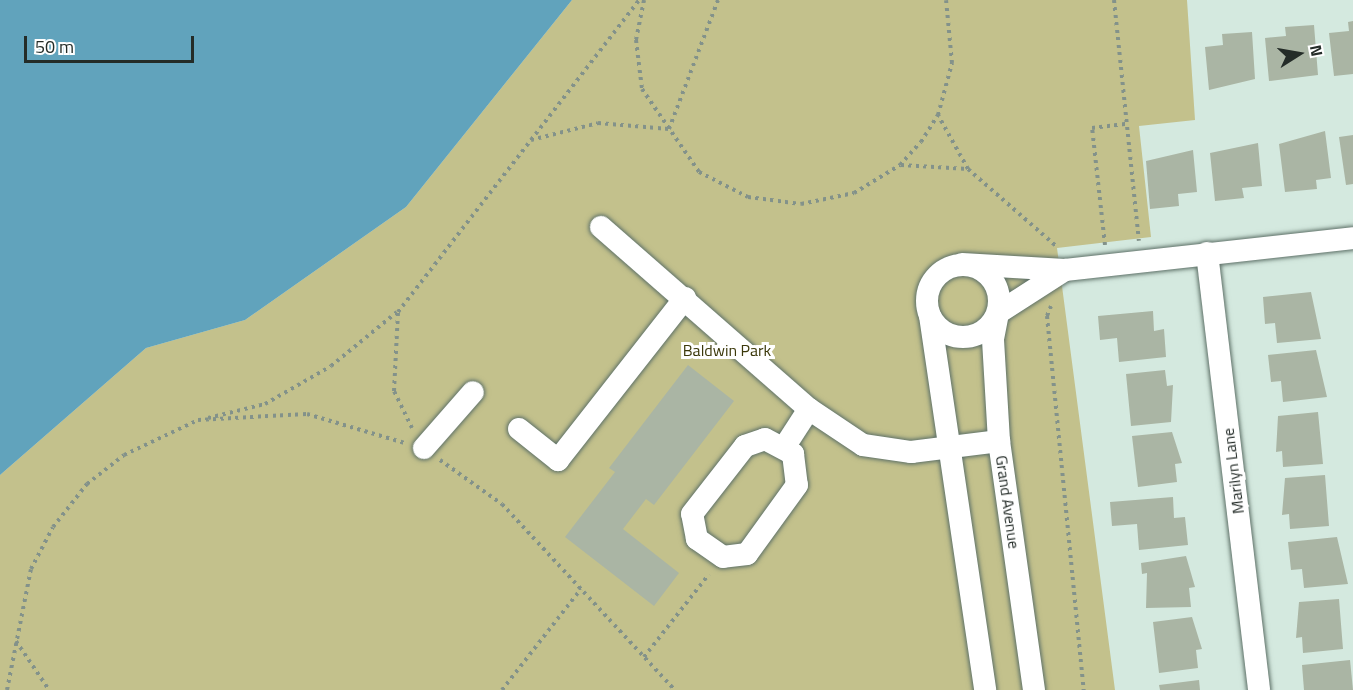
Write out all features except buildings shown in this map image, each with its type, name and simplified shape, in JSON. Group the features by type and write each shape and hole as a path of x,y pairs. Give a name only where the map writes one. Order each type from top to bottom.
{"street":[{"path":"601,227 685,298 809,409 863,445 911,452 999,441"},
{"path":"985,690 930,316 932,281 962,264 1065,270 1353,237"},
{"name":"Marilyn Lane","path":"1207,253 1259,690"},
{"name":"Grand Avenue","path":"962,264 993,279 998,314 993,339 999,441 1034,690"},
{"path":"930,316 937,327 959,337 983,332 998,314 1065,270"},
{"path":"519,429 558,460 685,298"},
{"path":"424,448 473,392"},
{"path":"785,446 809,409"},
{"path":"765,439 785,446 797,464 792,494 747,554 723,558 697,538 692,514 745,446 765,439"}],"path":[{"path":"641,0 636,40 642,88 699,172 748,197 801,204 843,195 900,165 938,115 952,63 946,0"},
{"path":"7,690 31,569 53,527 87,484 124,455 198,420 265,404 331,366 398,312 641,0"},
{"path":"669,129 718,0"},
{"path":"1114,0 1141,260"},
{"path":"938,115 968,169 1057,247 1065,270 1047,315 1084,690"},
{"path":"531,140 598,123 669,129"},
{"path":"1107,264 1092,128 1127,124"},
{"path":"900,165 968,169"},
{"path":"398,312 394,391 424,448"},
{"path":"198,420 307,414 424,448 502,504 675,690"},
{"path":"644,657 723,558"},
{"path":"502,690 581,589"},
{"path":"16,641 49,690"}],"green space":[{"name":"Baldwin Park","path":"572,0 1187,0 1195,120 1139,126 1151,237 1057,248 1115,690 0,690 0,475 146,348 245,320 406,207"}],"water":[{"path":"0,0 572,0 406,207 245,320 146,348 0,475"}]}
